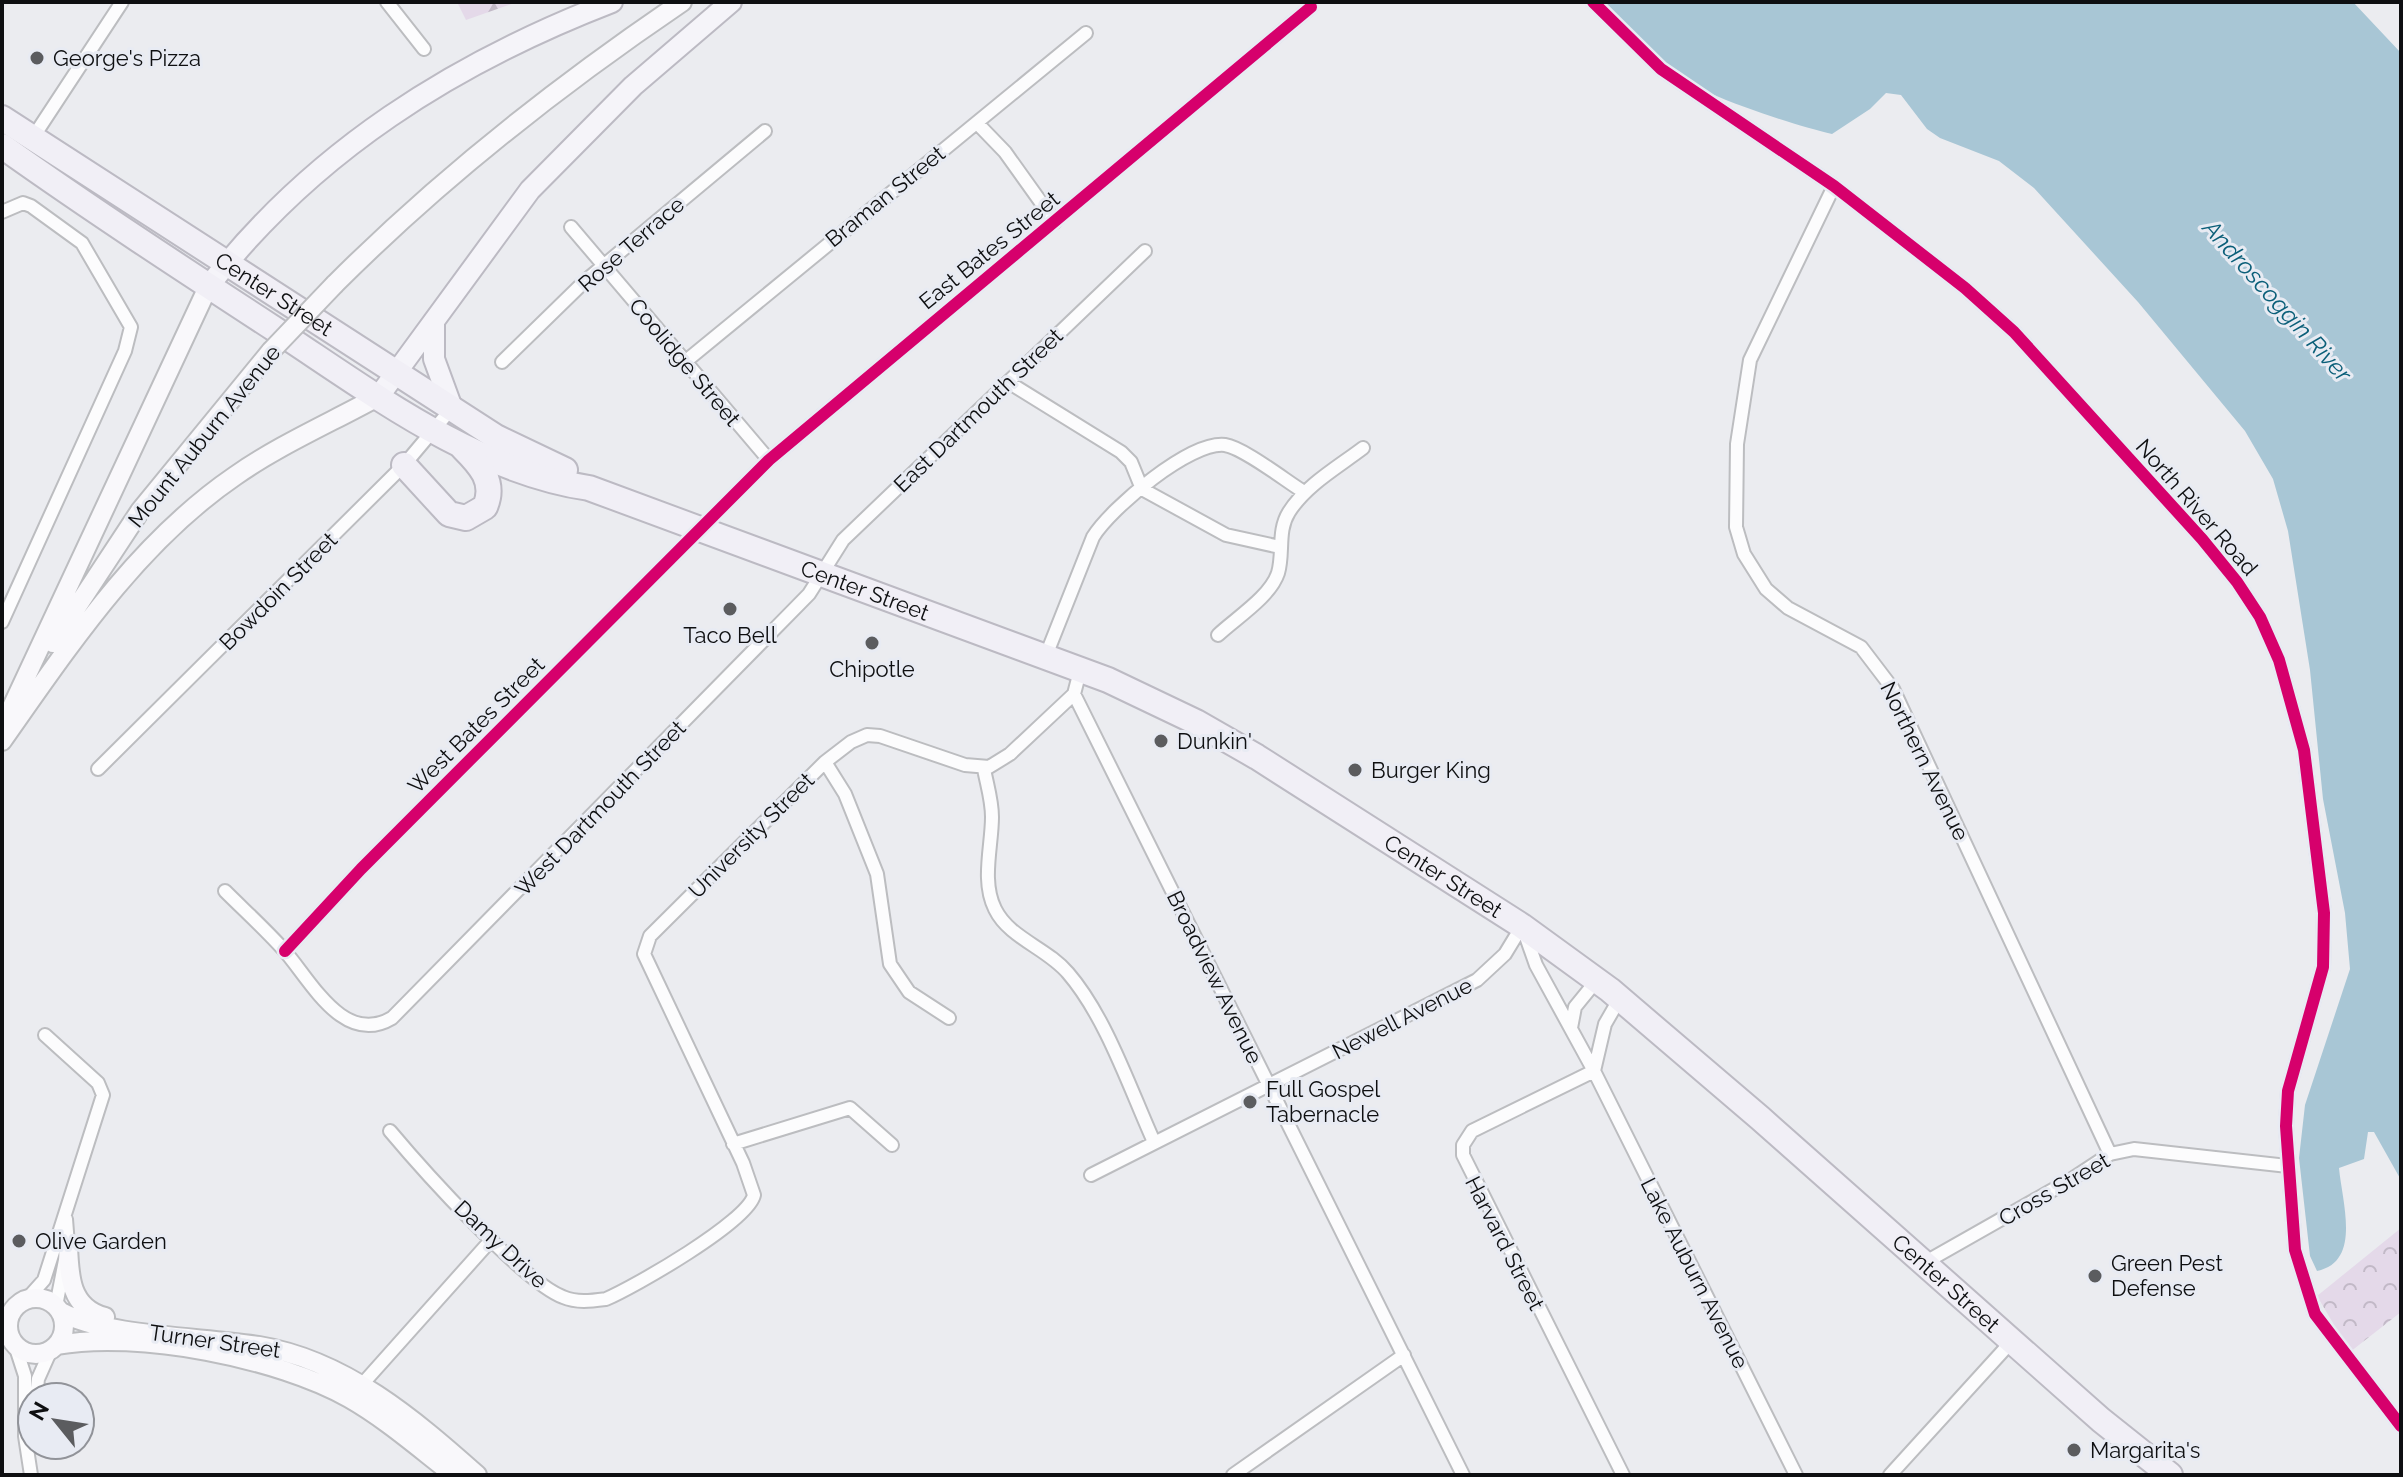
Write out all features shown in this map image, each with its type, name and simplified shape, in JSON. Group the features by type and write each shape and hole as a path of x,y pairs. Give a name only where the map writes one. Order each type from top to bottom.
{"highway":[{"name":"Center Street","path":"2,118 496,437 562,468 589,488"},
{"name":"Center Street","path":"3,147 208,287 433,431 554,483 589,488 1045,658 1077,682 1108,680 1196,722 1257,757 1522,926 1620,998 2170,1475"},
{"path":"404,465 449,514 466,518 477,514 485,507 490,487 486,475 459,443"}],"main road":[{"path":"2,727 208,287 251,233 324,163 421,95 512,44 612,2"},
{"name":"Mount Auburn Avenue","path":"2,734 56,638 140,511 271,351 335,284 442,182 561,87 682,2"},
{"path":"2,741 93,616 164,536 235,476 379,396 530,190 633,86 731,2"},
{"path":"197,245 216,248 251,233"},
{"path":"434,321 434,359 452,408"},
{"path":"68,1245 74,1296 97,1315 221,1332 235,1343"},
{"path":"38,1297 59,1309 64,1334 54,1348 28,1354 9,1338 8,1321 16,1302 38,1297"},
{"name":"Turner Street","path":"59,1309 100,1326 291,1353 423,1429 477,1475"},
{"name":"Turner Street","path":"54,1348 91,1340 224,1355 356,1392 454,1475"}],"street":[{"path":"32,139 122,2"},
{"path":"387,2 424,49"},
{"name":"North River Road","path":"1593,2 1661,69 1834,186 1965,288 2037,356 2237,582 2276,652 2308,773 2325,935 2323,967 2288,1091 2288,1166 2295,1250 2309,1299 2326,1330 2401,1426"},
{"name":"East Bates Street","path":"699,530 769,460 1311,7"},
{"name":"Braman Street","path":"686,361 1086,33"},
{"path":"977,123 1005,152 1055,222"},
{"name":"Rose Terrace","path":"502,362 604,266 765,131"},
{"name":"Northern Avenue","path":"1834,186 1756,345 1746,374 1736,473 1738,538 1752,570 1766,589 1788,608 1861,647 1893,689 2110,1154"},
{"path":"2,212 23,203 31,206 82,243 131,327 125,351 2,622"},
{"name":"Coolidge Street","path":"571,227 769,460"},
{"name":"East Dartmouth Street","path":"819,575 843,540 1145,251"},
{"path":"1008,382 1121,452 1131,462 1142,489 1226,535 1280,547"},
{"name":"Bowdoin Street","path":"98,769 404,465 452,408"},
{"path":"1045,658 1093,537 1104,520 1142,489 1209,445 1229,445 1304,492"},
{"path":"1218,635 1267,590 1278,573 1283,524 1304,492 1363,448"},
{"name":"West Bates Street","path":"285,951 361,869 699,530"},
{"name":"West Dartmouth Street","path":"285,951 328,1003 349,1021 369,1027 392,1018 809,594 819,575"},
{"path":"1077,682 1010,754 984,769 991,807 988,872 994,908 1004,923 1056,960 1076,982 1099,1022 1154,1142"},
{"name":"Broadview Avenue","path":"1077,682 1269,1086 1463,1475"},
{"name":"University Street","path":"733,1144 651,969 645,949 656,930 825,762 851,742 871,735 898,740 984,769"},
{"path":"825,762 845,794 877,874 890,964 909,992 949,1018"},
{"path":"225,891 285,951"},
{"name":"Lake Auburn Avenue","path":"1522,926 1536,965 1594,1071 1796,1475"},
{"name":"Newell Avenue","path":"1091,1175 1477,980 1505,954 1522,926"},
{"path":"1572,1033 1573,1011 1597,980"},
{"path":"1594,1071 1605,1024 1620,998"},
{"path":"16,1302 44,1280 103,1095 98,1083 45,1035"},
{"name":"Harvard Street","path":"1594,1071 1472,1131 1463,1145 1463,1155 1623,1475"},
{"path":"733,1144 850,1108 892,1145"},
{"name":"Damy Drive","path":"390,1131 492,1239 538,1282 561,1297 597,1300 621,1292 742,1215 752,1202 749,1177 733,1144"},
{"name":"Cross Street","path":"1924,1263 2110,1154 2134,1149 2288,1166"},
{"path":"59,1309 68,1245 66,1216"},
{"path":"356,1392 492,1239"},
{"path":"9,1338 25,1376 25,1436 32,1475"},
{"path":"1890,1475 2012,1341"},
{"path":"38,1381 54,1348"},
{"path":"1233,1475 1404,1355"}],"green space":[{"path":"457,2 517,2 466,20"},
{"path":"2401,1228 2401,1312 2350,1352 2317,1296"}],"water":[{"name":"Androscoggin River","path":"1596,2 2353,2 2401,53 2401,1180 2374,1132 2368,1132 2364,1159 2339,1168 2345,1243 2340,1256 2331,1265 2317,1271 2310,1256 2299,1158 2305,1105 2350,969 2345,913 2323,799 2310,670 2288,531 2273,479 2245,431 2138,302 2034,188 1999,161 1940,138 1927,129 1901,95 1886,93 1870,109 1832,134 1740,105 1691,85 1656,64"}],"cycle path":[{"path":"1593,2 1661,69 1834,186 1965,288 2014,332 2202,539 2237,582 2260,617 2279,660 2304,750 2324,913 2323,967 2288,1091 2286,1126 2295,1250 2315,1314 2401,1426"},
{"path":"285,951 361,869 769,460 1311,7"}],"place":[{"name":"George's Pizza","path":"37,58"},
{"name":"Taco Bell","path":"730,609"},
{"name":"Chipotle","path":"872,643"},
{"name":"Dunkin'","path":"1161,741"},
{"name":"Burger King","path":"1355,770"},
{"name":"Full Gospel Tabernacle","path":"1250,1102"},
{"name":"Olive Garden","path":"19,1241"},
{"name":"Green Pest Defense","path":"2095,1276"},
{"name":"Margarita's","path":"2074,1450"}]}
